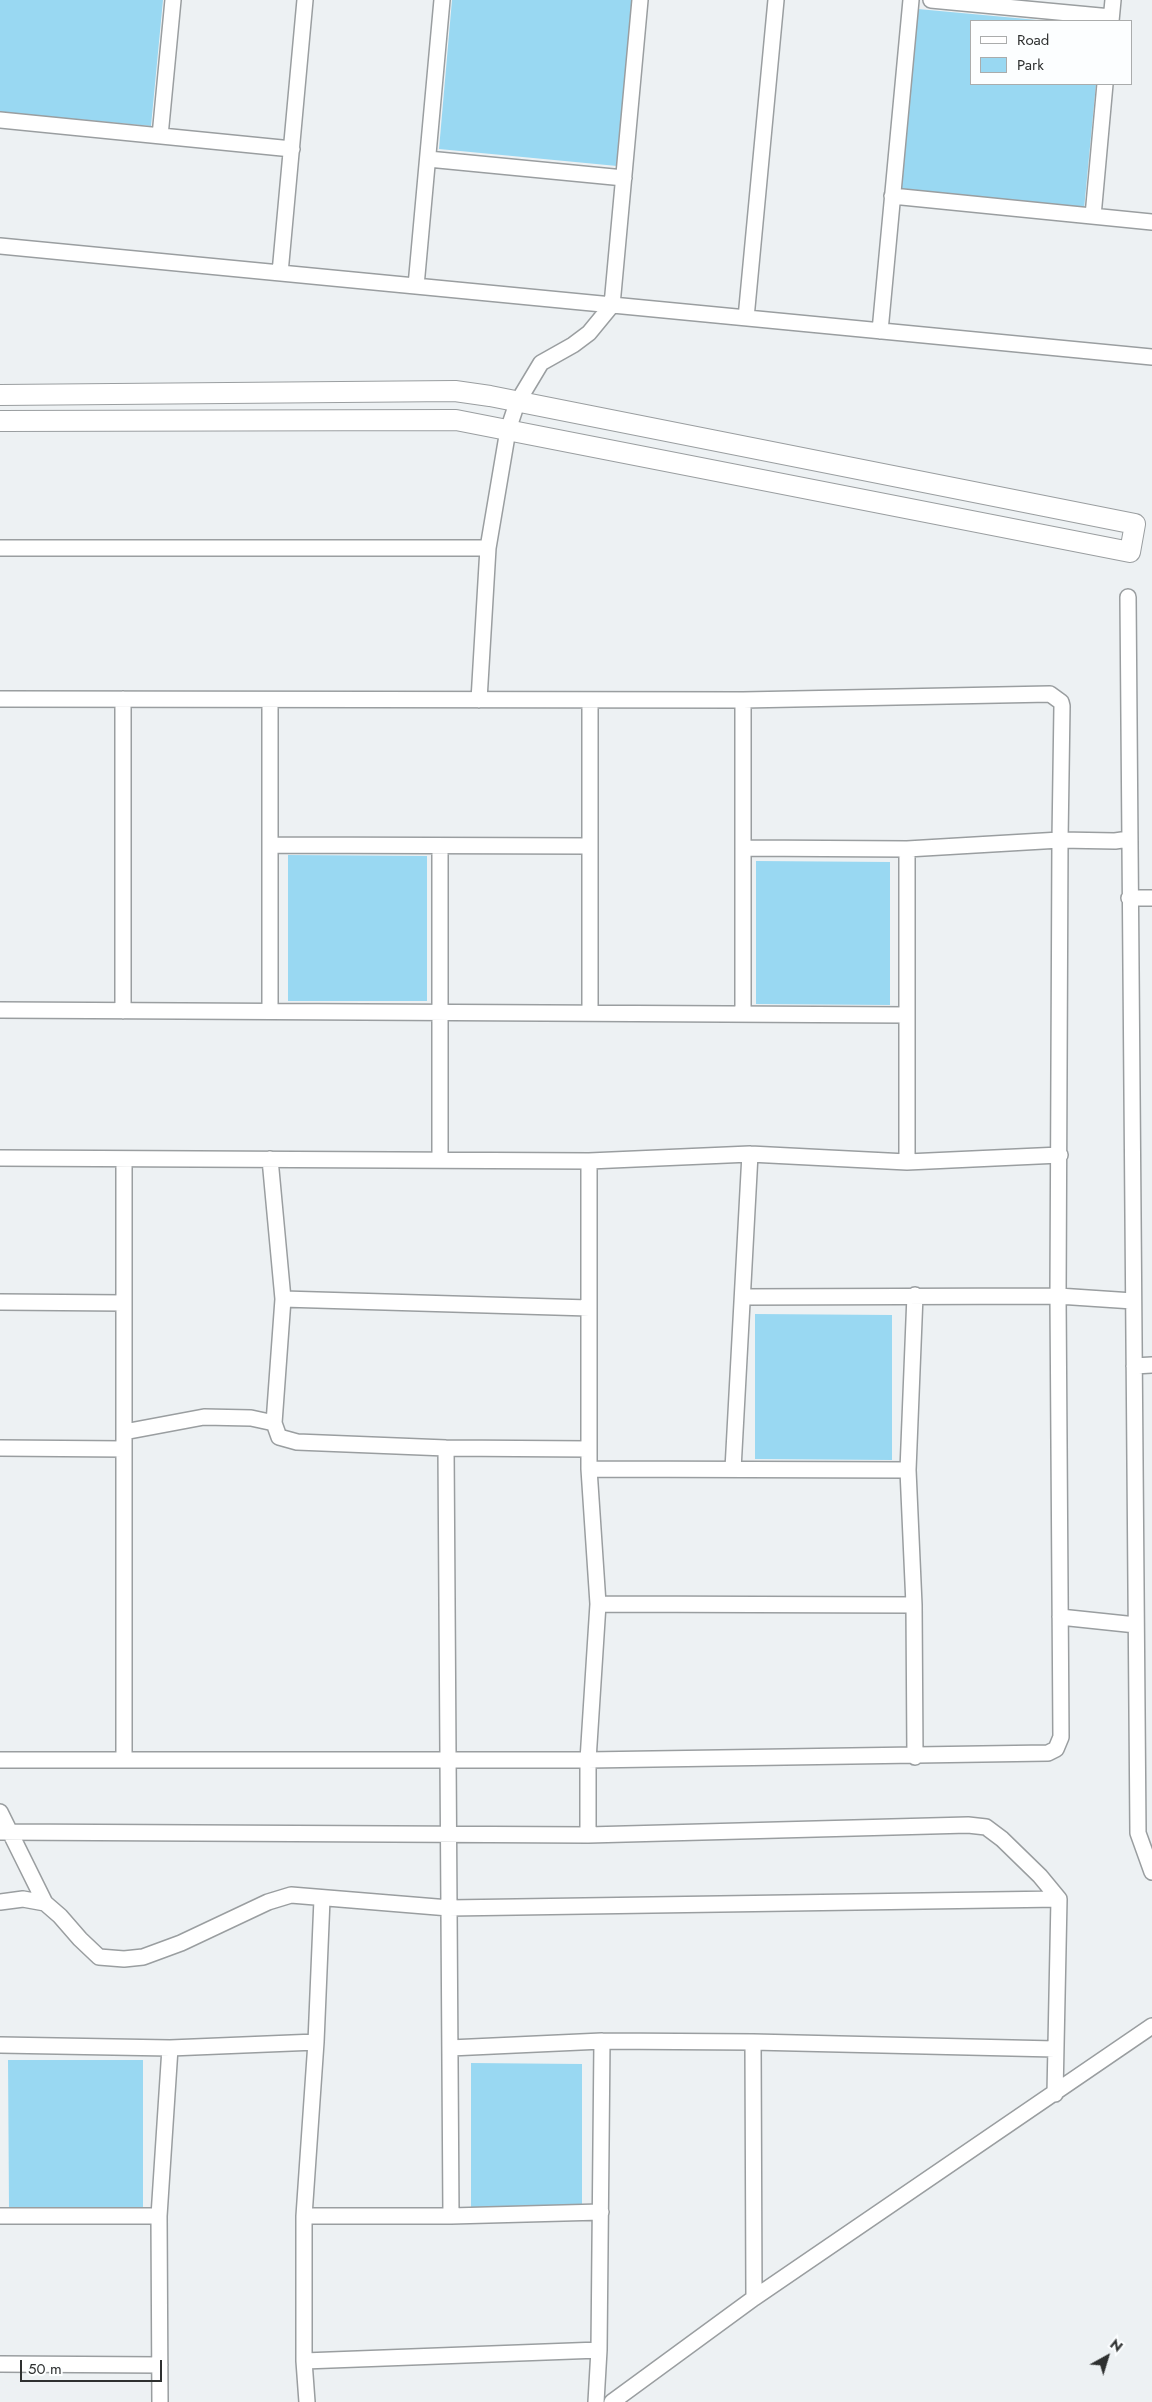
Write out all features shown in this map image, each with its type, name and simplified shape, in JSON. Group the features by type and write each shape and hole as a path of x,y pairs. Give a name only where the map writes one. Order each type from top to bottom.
{"street":[{"path":"160,136 173,0"},
{"path":"280,273 306,0"},
{"path":"416,286 442,0"},
{"path":"479,700 488,548 508,430 517,403 541,363 573,345 589,333 612,305 640,0"},
{"path":"746,318 776,0"},
{"path":"880,331 911,0"},
{"path":"931,0 1111,19 1113,0"},
{"path":"1093,216 1105,85"},
{"path":"0,120 292,149"},
{"path":"428,159 624,178"},
{"path":"892,196 1152,222"},
{"path":"0,246 1152,357"},
{"path":"0,395 455,391 490,396 517,403 1136,524 1130,552 456,420 0,421"},
{"path":"0,548 488,548"},
{"path":"1128,597 1138,1833 1152,1872"},
{"path":"0,699 743,700 1050,694 1061,702 1062,706 1058,1296 1061,1737 1056,1749 1048,1754 915,1757 588,1760 0,1760"},
{"path":"123,699 123,1011"},
{"path":"270,700 270,1011"},
{"path":"590,700 590,1013"},
{"path":"743,700 743,1014"},
{"path":"743,848 907,849 1060,840 1115,841 1129,839"},
{"path":"270,845 590,846"},
{"path":"440,846 440,1160"},
{"path":"907,849 907,1162"},
{"path":"1129,898 1152,898"},
{"path":"0,1010 907,1015"},
{"path":"0,1158 589,1161 750,1154 907,1162 1060,1155"},
{"path":"734,1469 750,1154"},
{"path":"124,1159 124,1760"},
{"path":"270,1160 283,1299 274,1423 279,1437 296,1442 446,1448 588,1449"},
{"path":"588,1835 588,1760 598,1604 588,1469 589,1161"},
{"path":"915,1295 908,1470 914,1605 915,1757"},
{"path":"743,1297 1058,1296 1133,1301"},
{"path":"283,1299 589,1308"},
{"path":"0,1302 124,1303"},
{"path":"1134,1366 1152,1365"},
{"path":"124,1432 204,1417 251,1418 274,1423"},
{"path":"0,1448 124,1449"},
{"path":"446,1448 451,2216"},
{"path":"588,1469 908,1470"},
{"path":"598,1604 914,1605"},
{"path":"1060,1616 1136,1625"},
{"path":"0,1812 4,1832 25,1860 45,1903 99,1957 124,1959 143,1957 181,1943 268,1902 291,1895 449,1908 1059,1899"},
{"path":"4,1832 588,1835 968,1824 986,1827 1002,1838 1040,1876 1059,1899 1055,2094"},
{"path":"0,1902 23,1899 45,1903"},
{"path":"307,2402 304,2361 304,2216 316,2042 322,1899"},
{"path":"612,2402 754,2298 1152,2026"},
{"path":"0,2034 0,2045 170,2048 316,2042"},
{"path":"450,2048 602,2041 753,2042 1055,2049"},
{"path":"596,2402 599,2350 602,2041"},
{"path":"753,2042 754,2298"},
{"path":"160,2402 159,2216 170,2048"},
{"path":"304,2216 451,2216 601,2212"},
{"path":"0,2216 159,2216"},
{"path":"304,2361 599,2350"},
{"path":"0,2364 160,2365"}],"green space":[{"path":"0,0 163,0 151,126 0,112"},
{"path":"452,0 632,0 617,166 439,149"},
{"path":"918,9 1037,20 970,20 970,85 1096,85 1084,209 901,191"},
{"path":"288,855 427,856 427,1001 288,1001"},
{"path":"756,861 890,862 890,1005 756,1004"},
{"path":"755,1314 892,1315 892,1460 755,1459"},
{"path":"8,2060 143,2060 143,2208 9,2208"},
{"path":"471,2063 582,2064 582,2209 471,2209"}]}
